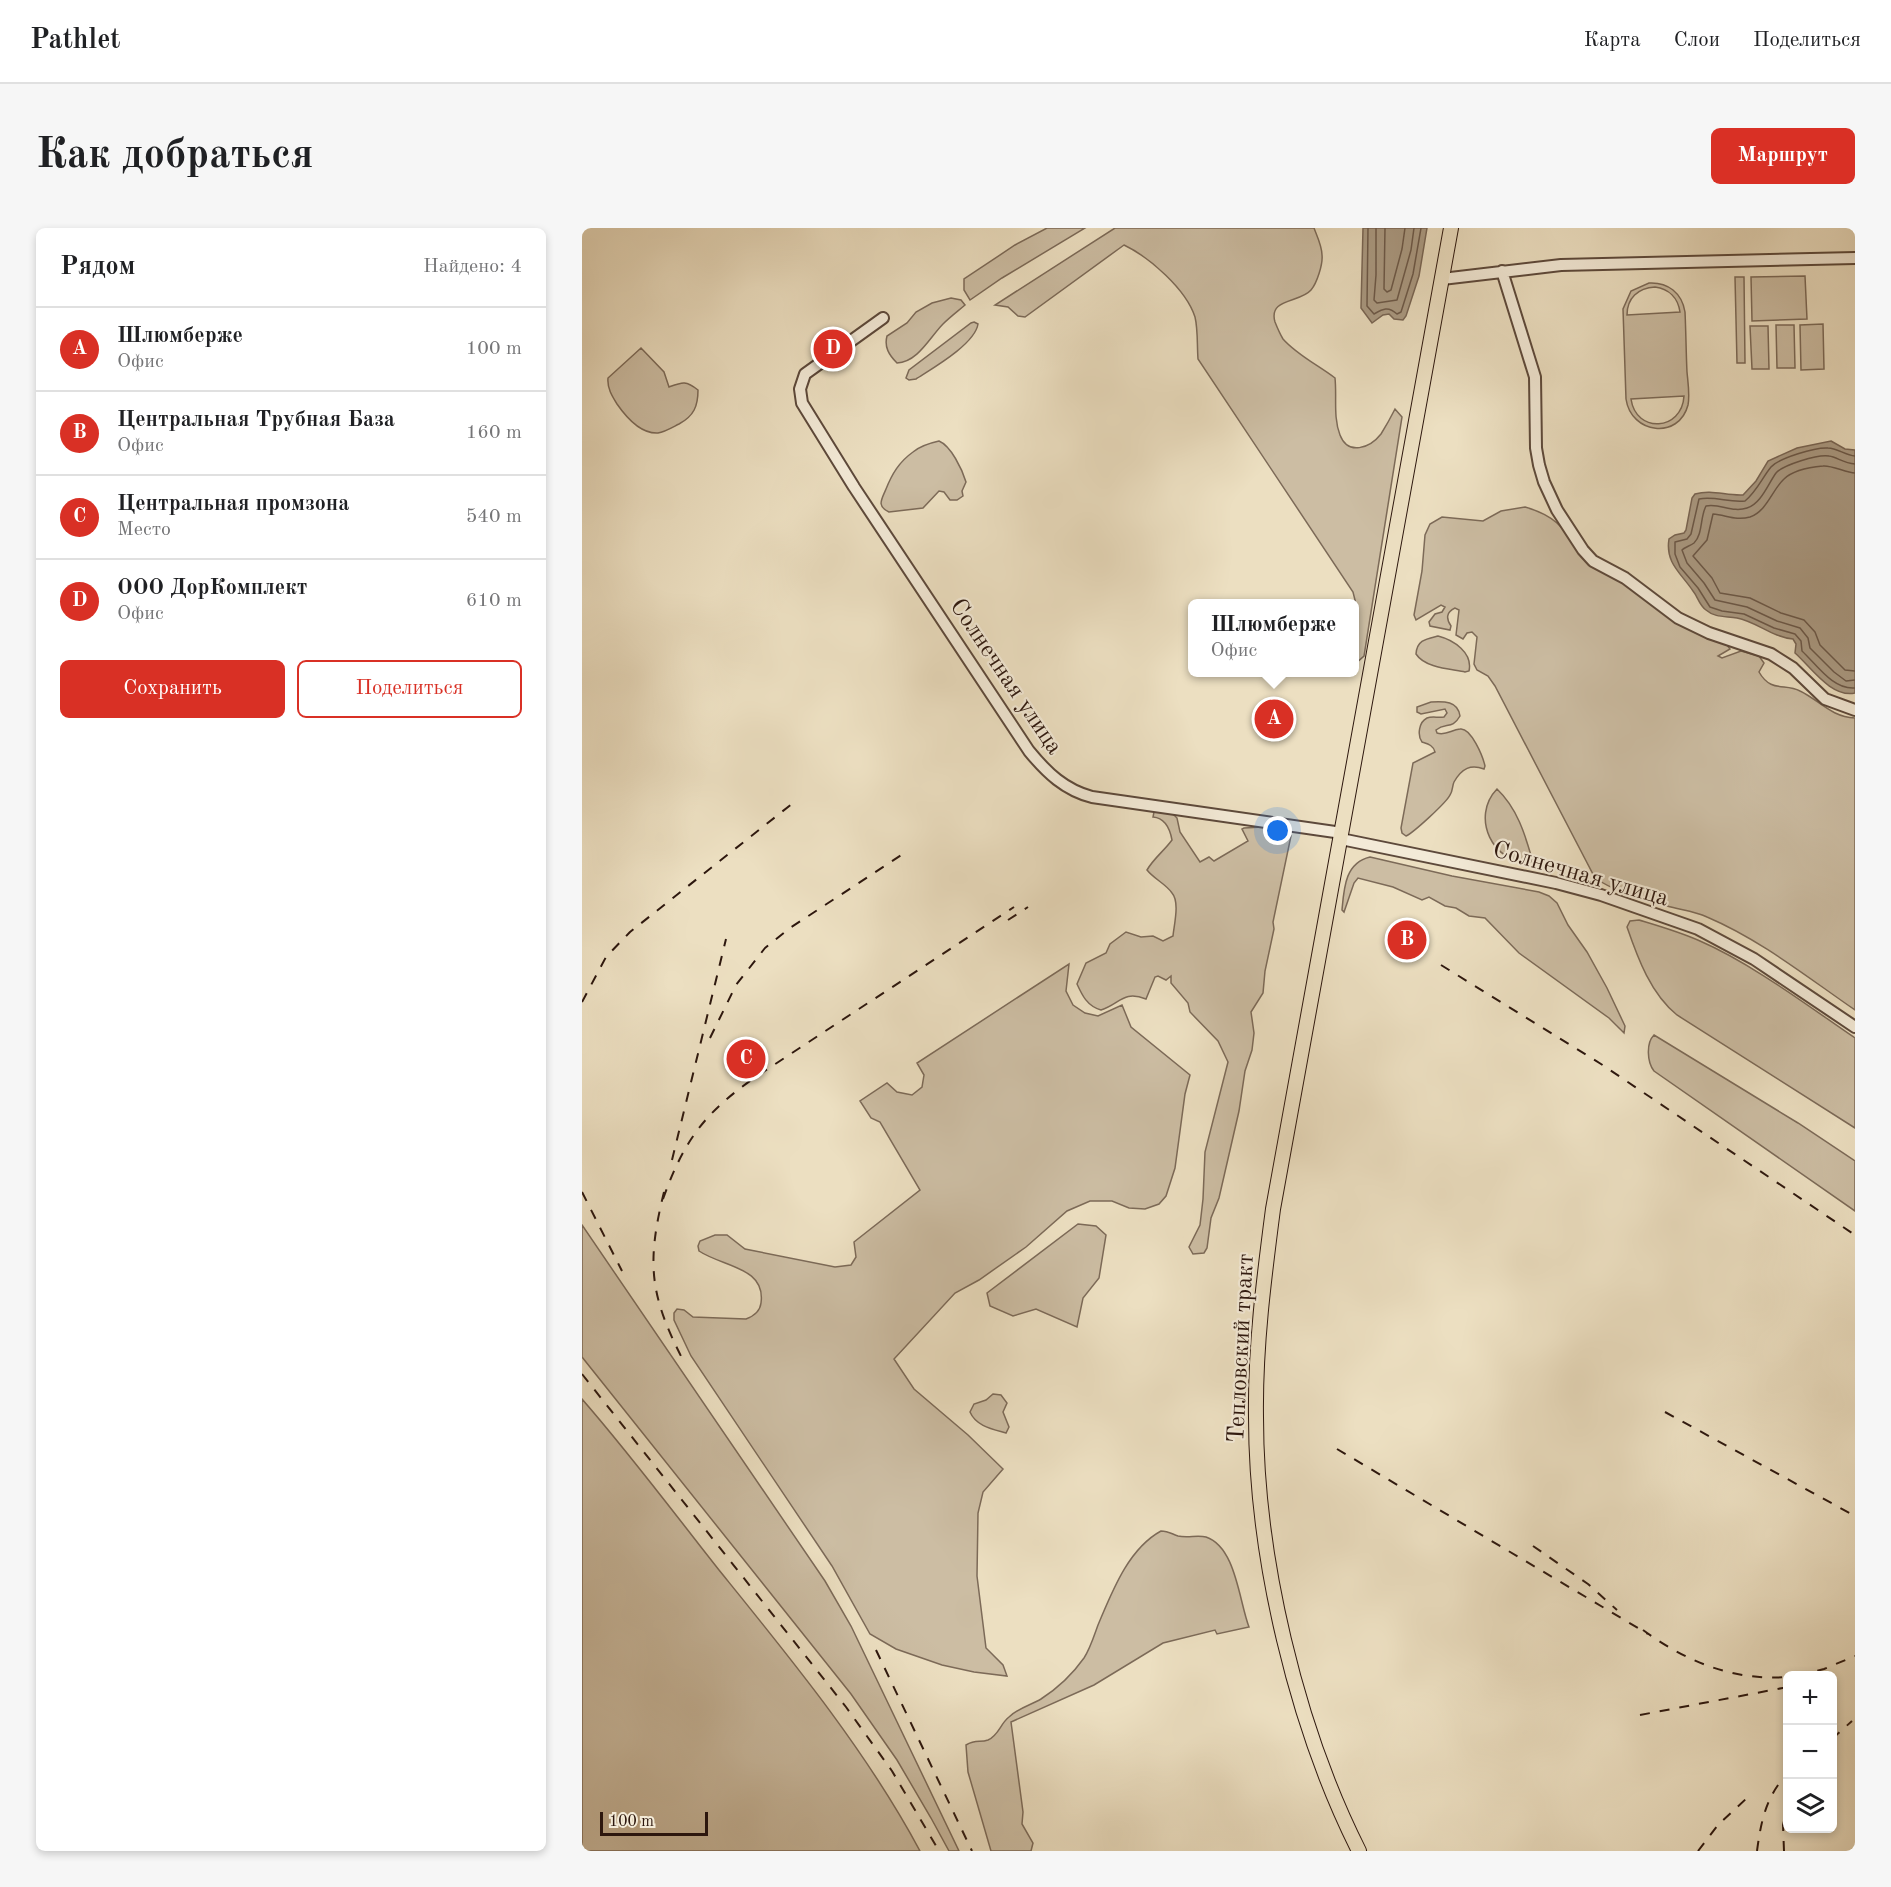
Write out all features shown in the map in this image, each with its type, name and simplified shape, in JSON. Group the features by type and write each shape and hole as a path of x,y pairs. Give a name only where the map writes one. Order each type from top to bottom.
{"main road":[{"name":"Тепловский тракт","path":"1359,1851 1336,1802 1316,1747 1287,1649 1264,1532 1257,1464 1256,1420 1262,1297 1273,1209 1451,228"}],"street":[{"path":"1442,279 1561,265 1855,258"},
{"path":"1502,271 1535,376 1536,448 1542,474 1557,510 1586,555 1625,578 1678,618 1709,633 1771,654 1793,668 1825,699 1855,710"},
{"name":"Солнечная улица","path":"883,318 805,374 800,389 804,408 1029,751 1058,782 1092,797 1342,836 1601,895 1698,929 1754,959 1855,1027"}],"shaded area":[{"path":"1047,228 1085,228 970,300 964,290 964,279 1015,245"},
{"path":"1115,228 1314,228 1322,252 1319,273 1311,290 1276,309 1275,322 1279,331 1283,339 1295,350 1335,378 1338,428 1348,446 1359,448 1371,443 1381,434 1395,409 1402,417 1364,656 1359,660 1359,599 1355,599 1353,592 1198,359 1195,317 1184,296 1166,275 1144,257 1124,245 1025,317 1018,316 1008,307 995,305"},
{"path":"1805,276 1807,319 1752,321 1751,277"},
{"path":"1735,277 1744,277 1745,363 1737,363"},
{"path":"1649,283 1662,284 1677,294 1685,312 1689,401 1683,416 1675,424 1666,428 1645,426 1630,411 1626,399 1623,309 1631,291","holes":["1655,287 1672,295 1680,312 1627,315 1631,299 1643,289","1684,396 1676,416 1668,422 1659,424 1649,423 1641,418 1631,399"]},
{"path":"951,298 961,300 965,305 943,324 917,354 904,362 897,363 888,351 887,336 907,323 916,312 932,303"},
{"path":"974,322 978,324 975,332 962,347 916,379 906,378 909,370"},
{"path":"1823,324 1824,369 1801,370 1800,325"},
{"path":"1776,325 1794,325 1795,368 1777,368"},
{"path":"1750,326 1768,326 1769,369 1752,369"},
{"path":"641,348 664,372 669,387 684,383 698,390 696,406 692,414 679,424 658,433 646,431 634,424 617,404 608,385 608,378"},
{"path":"939,441 956,458 962,471 966,482 962,491 963,496 957,500 950,500 944,492 939,491 923,508 889,512 885,510 881,505 882,499 900,464 919,448"},
{"path":"1525,507 1556,522 1578,550 1727,645 1730,649 1718,656 1722,658 1741,651 1759,656 1764,663 1759,672 1768,683 1800,691 1839,715 1855,718 1855,1010 1783,960 1727,926 1697,913 1630,895 1595,878 1495,686 1488,676 1477,670 1474,664 1477,637 1472,632 1467,633 1463,639 1456,635 1459,610 1455,608 1448,614 1450,630 1430,626 1429,622 1435,614 1442,612 1445,607 1441,605 1416,620 1414,615 1422,571 1425,535 1430,524 1442,517 1483,521 1501,511"},
{"path":"1438,636 1461,648 1468,658 1469,671 1446,669 1420,659 1416,654 1420,643"},
{"path":"1431,702 1445,702 1456,707 1460,716 1454,723 1436,730 1437,733 1464,730 1476,743 1485,766 1484,769 1467,768 1460,773 1447,799 1406,836 1402,833 1401,828 1413,763 1435,752 1432,746 1422,742 1421,726 1427,718 1444,717 1447,713 1445,709 1421,714 1417,712 1417,707"},
{"path":"1497,789 1510,804 1519,822 1532,859 1531,862 1518,861 1506,856 1496,848 1490,837 1486,825 1486,813 1489,800"},
{"path":"1154,812 1172,813 1177,818 1180,832 1200,862 1209,857 1214,861 1248,841 1242,829 1244,828 1263,827 1289,833 1291,836 1273,922 1274,929 1263,993 1251,1012 1254,1033 1252,1050 1245,1071 1239,1111 1204,1253 1193,1254 1189,1247 1200,1225 1205,1152 1228,1062 1218,1041 1190,1012 1188,1003 1171,983 1171,976 1166,980 1155,977 1146,999 1127,997 1101,1010 1089,1003 1077,984 1086,963 1106,953 1110,944 1126,932 1141,937 1153,936 1163,941 1173,936 1176,902 1167,887 1147,870 1172,840 1166,825 1161,819 1153,817"},
{"path":"1370,857 1549,896 1557,903 1607,988 1625,1026 1624,1033 1609,1018 1519,953 1485,918 1469,916 1429,897 1422,900 1393,887 1358,878 1344,912 1342,910 1347,878 1355,865"},
{"path":"1639,920 1669,929 1719,950 1779,986 1855,1038 1855,1128 1677,1015 1668,1007 1646,975 1627,927 1630,921"},
{"path":"1069,964 1066,991 1073,1005 1085,1013 1098,1016 1122,1005 1131,1027 1190,1075 1185,1094 1175,1168 1166,1196 1159,1204 1145,1209 1129,1208 1112,1201 1090,1201 1067,1211 1026,1247 979,1280 955,1293 894,1359 914,1389 968,1435 1003,1469 983,1492 978,1513 977,1576 986,1648 1003,1665 1007,1676 942,1665 896,1649 870,1634 832,1566 691,1356 674,1320 674,1313 677,1309 684,1310 693,1317 746,1319 758,1311 761,1291 757,1282 741,1270 699,1251 700,1241 715,1235 727,1235 745,1249 835,1267 851,1265 856,1257 854,1242 920,1190 880,1122 871,1118 860,1101 887,1083 897,1092 912,1095 922,1087 924,1075 917,1063"},
{"path":"1654,1035 1798,1123 1855,1161 1855,1211 1654,1071 1648,1053 1651,1038"},
{"path":"1078,1224 1096,1226 1106,1235 1099,1278 1083,1298 1077,1327 1036,1309 1013,1316 990,1306 987,1293"},
{"path":"582,1225 825,1581 851,1626 959,1851 949,1851 897,1760 851,1694 582,1357"},
{"path":"993,1394 1001,1395 1007,1403 1003,1412 1009,1427 1006,1433 980,1424 970,1412 974,1404 986,1400"},
{"path":"582,1399 635,1462 826,1706 876,1777 920,1851 582,1851"},
{"path":"1161,1531 1181,1537 1206,1537 1216,1543 1230,1563 1249,1627 1217,1634 1215,1630 1163,1643 1094,1685 1011,1722 1023,1812 1022,1824 1033,1843 1031,1851 991,1851 968,1772 966,1745 992,1738 1013,1714 1041,1699 1070,1676 1088,1651 1122,1572 1139,1549"}],"water":[{"path":"1363,228 1427,228 1419,276 1403,320 1394,319 1389,314 1383,315 1372,323 1361,308"},
{"path":"1831,441 1845,449 1855,450 1855,693 1838,691 1822,680 1795,653 1796,644 1793,639 1785,638 1744,620 1709,613 1675,567 1668,547 1669,539 1686,530 1692,498 1695,494 1707,492 1743,495 1756,481 1768,461 1797,448"}],"railway":[{"path":"582,1002 606,957 630,932 793,803"},
{"path":"710,1038 736,985 765,948 790,928 906,852"},
{"path":"663,1199 688,1144 698,1129 723,1102 757,1076 1014,907"},
{"path":"1008,920 1028,907"},
{"path":"672,1160 726,939"},
{"path":"1441,965 1601,1064 1855,1235"},
{"path":"582,1192 622,1271"},
{"path":"664,1192 655,1240 654,1280 664,1318 684,1362"},
{"path":"582,1374 846,1707 892,1771 939,1851"},
{"path":"1665,1412 1855,1516"},
{"path":"1337,1449 1648,1634"},
{"path":"1533,1546 1588,1584 1617,1610"},
{"path":"1643,1630 1676,1651 1711,1667 1748,1676 1783,1677"},
{"path":"876,1650 972,1851"},
{"path":"1817,1671 1855,1656"},
{"path":"1640,1715 1783,1688"},
{"path":"1837,1734 1852,1721"},
{"path":"1757,1851 1766,1809 1774,1791 1783,1779"},
{"path":"1698,1851 1718,1825 1748,1797"},
{"path":"1783,1833 1784,1851"}],"place":[{"name":"ООО ДорКомплект","path":"833,349"},
{"name":"Шлюмберже","path":"1274,719"},
{"name":"Центральная Трубная База","path":"1407,940"},
{"name":"Центральная промзона","path":"746,1059"}]}
